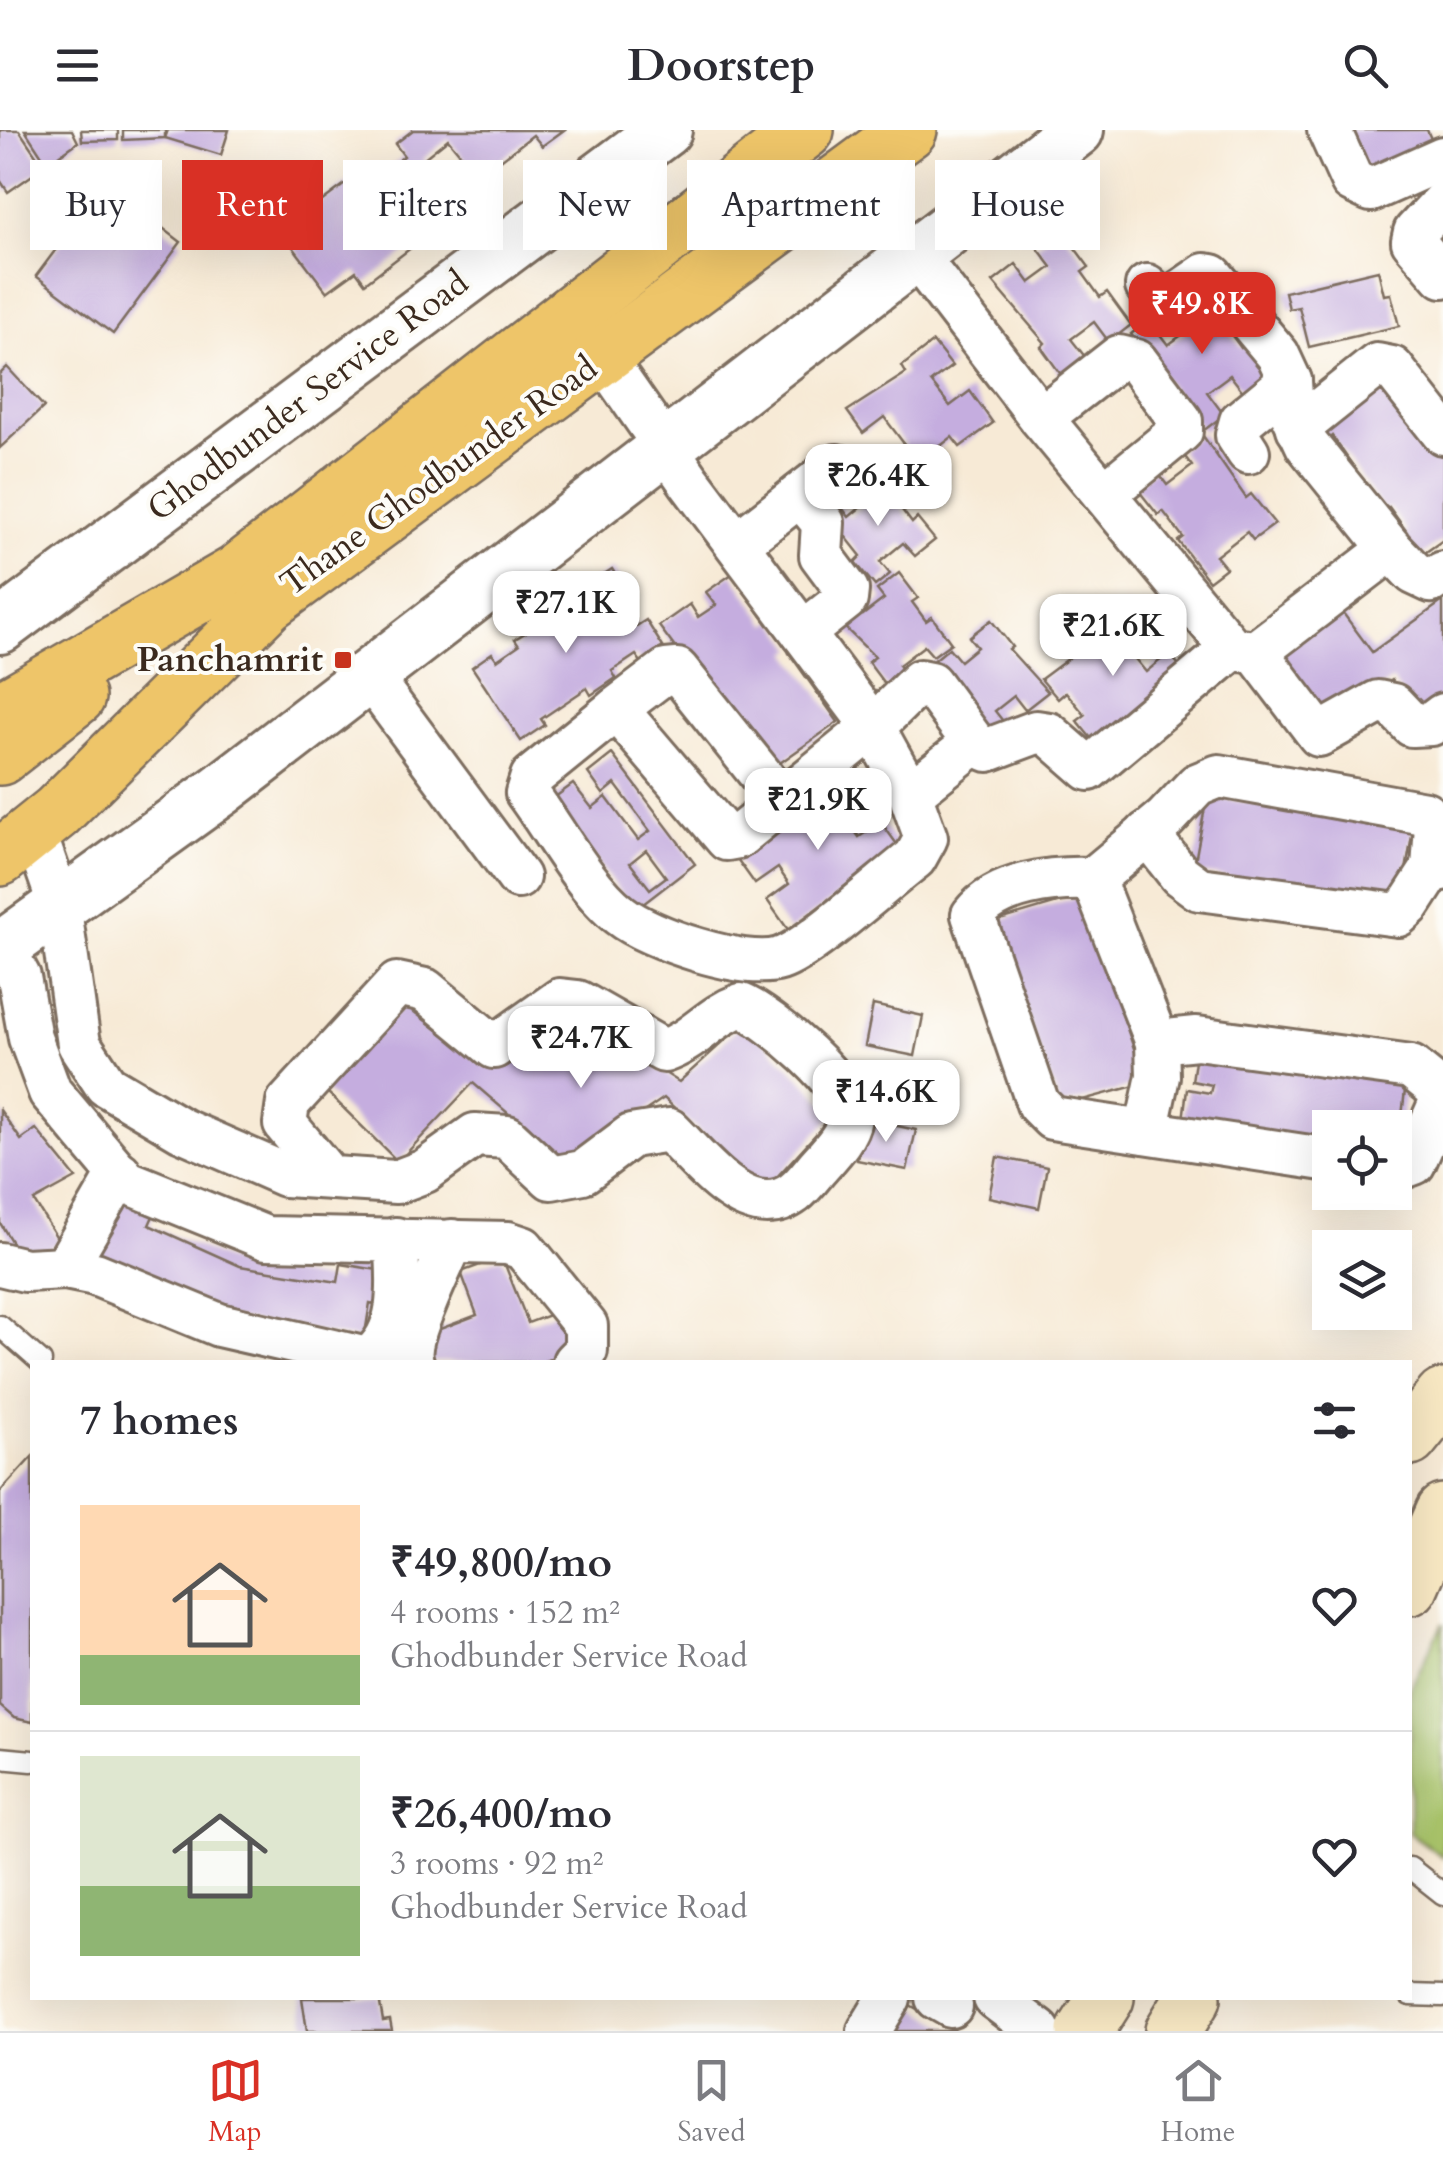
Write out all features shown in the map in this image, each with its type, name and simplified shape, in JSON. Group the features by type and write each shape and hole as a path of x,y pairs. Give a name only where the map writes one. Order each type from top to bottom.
{"main road":[{"name":"Thane Ghodbunder Road","path":"11,833 252,588 806,130"},
{"name":"Thane Ghodbunder Road","path":"0,710 252,588 602,356 909,130"},
{"path":"0,757 180,644 252,588"},
{"path":"11,833 180,644"},
{"path":"1412,1582 1443,1512"},
{"path":"1085,2031 1105,2000"},
{"path":"1173,2031 1192,2000"}],"street":[{"name":"Ghodbunder Service Road","path":"0,627 665,130"},
{"path":"576,1360 586,1350 586,1326 523,1248 508,1243 266,1238 126,1181 50,1092 30,1038 19,977 1,946 221,790 1077,130"},
{"path":"1330,130 1352,181 1371,190 1443,158"},
{"path":"1443,202 1415,232 1413,241 1443,276"},
{"path":"914,253 1040,418 1319,735 1378,702 1393,705 1412,725 1431,724 1443,715"},
{"path":"1147,286 1158,299 1170,298 1204,275 1212,276 1278,355 1290,381 1292,413 1306,445 1414,573 1431,581 1443,573"},
{"path":"602,356 872,726 910,794 926,838 915,858 804,947 780,959 748,962 711,955 622,917 527,793 532,777 666,671 677,670 782,800"},
{"path":"1040,418 1119,358 1136,362 1181,421 1181,432 1104,494"},
{"path":"1298,428 1377,365 1392,368 1443,433"},
{"path":"1248,452 1237,435 1242,421 1290,381"},
{"path":"736,544 837,466"},
{"path":"800,495 823,523 822,555 847,590 846,599 802,633"},
{"path":"616,709 728,839 738,836 872,726 920,681 930,683 974,743 988,750 1036,732 1049,734 1089,769 1244,651 1391,549"},
{"path":"370,677 518,877"},
{"path":"910,794 974,743"},
{"path":"1147,834 1180,876 1199,889 1398,915 1438,868 1436,826 1425,813 1219,776 1197,785 1147,834 1092,879 1058,877 984,900 973,915 1038,1104 1052,1118 1312,1157"},
{"path":"11,833 58,903 79,1044 106,1085 182,1130 284,1174 330,1178 396,1182 424,1171 475,1135 506,1137 551,1178 583,1172 631,1136 669,1130 735,1192 766,1202 795,1195 839,1143 850,1120 848,1098 789,1038 757,1012 740,1005 715,1014 683,1044 664,1050 578,1002 560,1000 494,1048 425,990 397,984 288,1103 285,1124 330,1178"},
{"path":"1092,879 1158,1042 1158,1076 1146,1132"},
{"path":"1158,1042 1197,1038 1411,1067 1443,1095 1412,1164"},
{"path":"66,1268 120,1173"},
{"path":"0,1264 25,1270 66,1268 95,1274 218,1325 367,1359 380,1350 401,1296 396,1240"},
{"path":"411,1360 409,1353 416,1332 452,1241"},
{"path":"869,2031 888,2000"},
{"path":"998,2000 1039,2031"}],"lane":[{"path":"0,1326 39,1360"},
{"path":"0,1758 30,1762"},
{"path":"1412,1870 1443,1894"},
{"path":"1412,1995 1443,1996"}],"green space":[{"path":"1443,1623 1443,1857 1412,1834 1412,1685"}],"building":[{"path":"0,130 19,130 39,160 30,160 30,177 8,192 0,180"},
{"path":"25,130 72,130 78,142 53,160 44,160"},
{"path":"81,130 118,130 118,140 82,141"},
{"path":"123,130 165,130 165,138 123,140"},
{"path":"168,130 229,130 221,155 165,138"},
{"path":"413,130 564,130 542,146 533,135 501,160 465,160 448,139 424,160 399,160 404,156 395,144"},
{"path":"1348,130 1427,130 1436,150 1372,180"},
{"path":"343,186 343,250 408,250 365,283 356,271 327,292 295,250 323,250 323,200"},
{"path":"162,228 181,242 113,334 36,276 56,250 162,250"},
{"path":"1039,250 1076,250 1089,267 1082,272 1100,297 1107,292 1131,325 1109,342 1094,322 1071,339 1086,358 1062,376 1041,347 1045,343 993,282 1016,264 1030,283 1052,267"},
{"path":"1378,270 1384,295 1391,294 1399,326 1309,347 1299,307 1289,309 1285,292"},
{"path":"1201,282 1230,322 1225,326 1241,348 1246,345 1271,381 1248,398 1230,375 1207,392 1224,415 1203,431 1131,334 1149,320 1168,345 1194,326 1175,301"},
{"path":"933,342 952,366 931,382 950,406 970,391 993,423 960,447 952,437 925,458 931,466 904,486 884,460 905,445 884,417 863,433 847,411 906,373 902,366"},
{"path":"7,367 44,407 0,448 0,374"},
{"path":"1384,375 1443,457 1443,540 1416,559 1400,537 1407,532 1389,507 1384,510 1332,436 1328,440 1316,424"},
{"path":"1201,433 1246,498 1251,494 1275,524 1253,540 1247,532 1216,556 1226,568 1209,581 1178,541 1183,537 1163,511 1158,515 1135,486 1155,469 1167,485 1192,466 1180,450"},
{"path":"881,472 901,498 896,502 912,523 917,518 935,540 915,556 903,543 880,562 890,574 875,586 855,562 861,556 846,537 840,542 822,519 840,505 849,517 873,497 865,486"},
{"path":"612,569 629,596 619,602 635,627 646,620 663,647 641,662 636,655 612,671 616,678 591,695 587,688 541,719 545,725 521,741 472,667 492,653 497,660 519,645 515,639 587,596 583,588"},
{"path":"899,573 918,598 912,602 926,621 932,617 951,643 933,656 924,646 899,665 907,676 889,690 868,662 875,657 837,620 856,606 863,615 884,599 877,590"},
{"path":"732,574 768,625 774,620 795,649 789,653 838,722 767,772 659,626 690,604 698,617 716,605 706,592"},
{"path":"1443,601 1443,699 1418,717 1392,680 1325,728 1274,656 1340,609 1372,652"},
{"path":"1128,605 1149,629 1127,649 1146,672 1169,653 1187,675 1100,749 1077,721 1085,715 1066,692 1058,699 1041,679 1100,635 1098,631"},
{"path":"991,620 1012,647 1009,649 1048,692 1025,710 1014,696 995,711 1006,725 985,742 926,667 949,648 960,661 977,647 969,637"},
{"path":"612,754 695,864 634,911 551,800 573,784 592,808 606,797 638,840 650,831 615,784 603,794 588,773","holes":["646,850 666,877 650,889 630,863"]},
{"path":"848,775 871,808 849,823 859,837 881,822 901,850 789,931 767,900 789,884 778,868 755,884 735,856"},
{"path":"1207,797 1414,824 1400,905 1193,872"},
{"path":"1081,896 1146,1083 1060,1106 993,922"},
{"path":"405,1005 487,1068 569,1012 679,1082 745,1022 835,1113 763,1192 664,1098 567,1164 473,1083 398,1162 320,1085"},
{"path":"873,1005 923,1016 915,1056 865,1046"},
{"path":"1197,1047 1406,1081 1403,1110 1312,1110 1312,1143 1183,1120 1187,1089 1210,1093 1212,1085 1192,1081"},
{"path":"0,1110 21,1140 36,1129 76,1178 34,1201 59,1241 25,1264 0,1223"},
{"path":"865,1119 916,1130 907,1170 857,1160"},
{"path":"997,1157 1047,1167 1039,1208 989,1197"},
{"path":"118,1189 157,1207 149,1225 240,1266 338,1282 341,1264 384,1271 378,1305 370,1303 364,1340 225,1317 97,1259 111,1225"},
{"path":"502,1257 528,1323 565,1309 580,1348 547,1360 428,1360 419,1337 477,1315 461,1272"},
{"path":"30,1459 30,1722 14,1718 0,1706 0,1492"},
{"path":"302,2000 379,2000 383,2021 390,2020 392,2031 307,2031"},
{"path":"903,2001 955,2031 885,2031"}],"place":[{"name":"Panchamrit","path":"343,660"}]}
